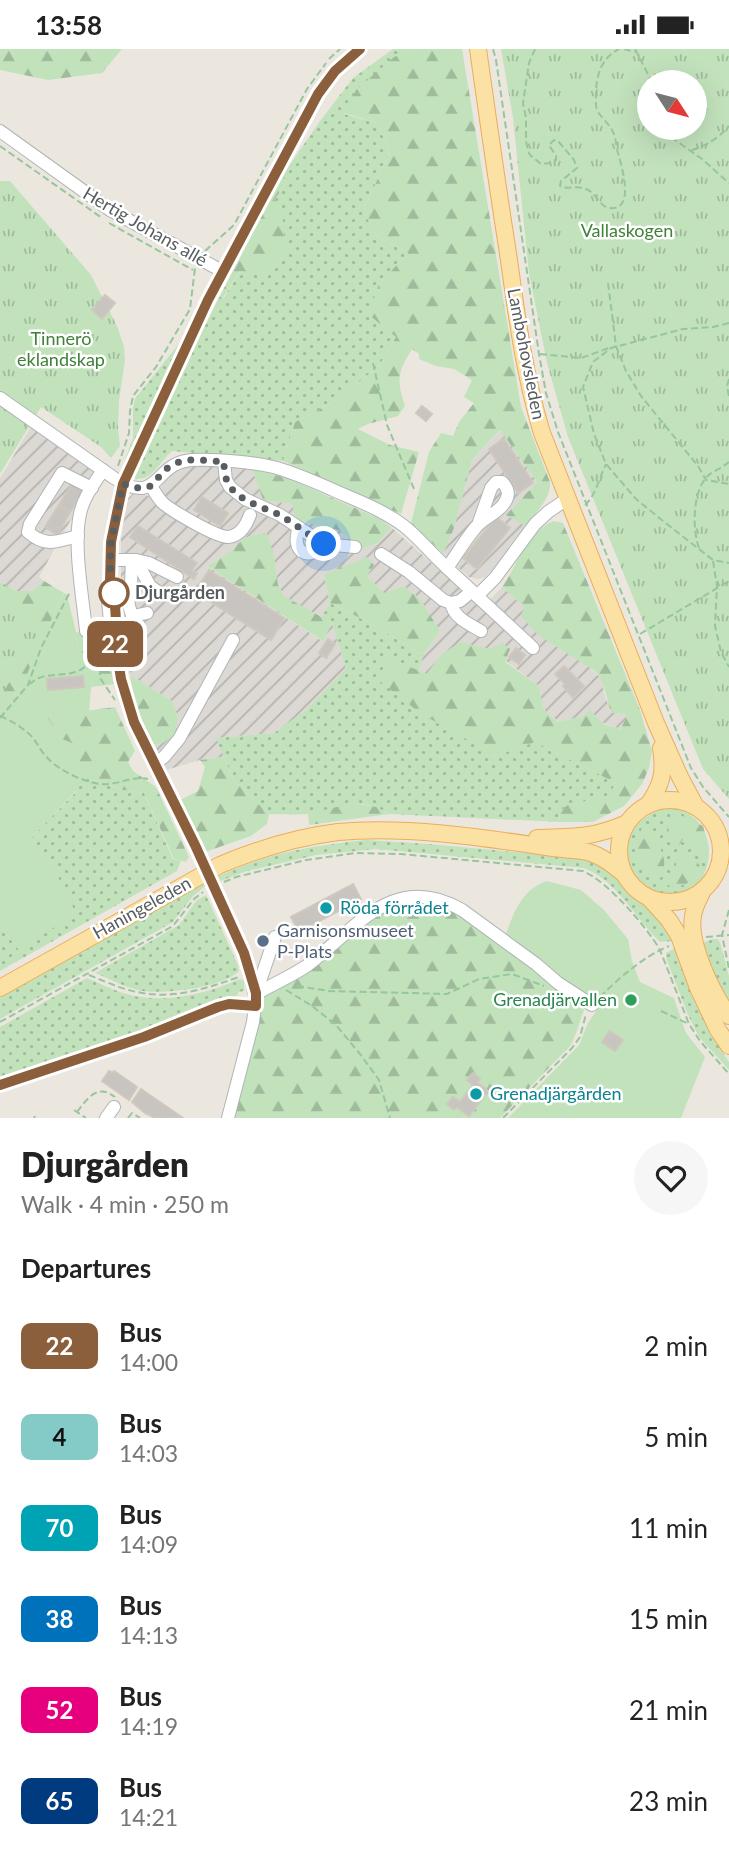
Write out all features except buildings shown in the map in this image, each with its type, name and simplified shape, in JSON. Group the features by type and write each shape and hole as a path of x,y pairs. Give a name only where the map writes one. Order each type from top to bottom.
{"main road":[{"name":"Lambohovsleden","path":"483,50 526,373 542,433 656,723 696,807"},
{"name":"Lambohovsleden","path":"648,805 657,791 663,770 656,723"},
{"path":"729,1016 709,982 692,931 692,917 704,890 719,867 722,854 716,827 696,807 685,802 672,800 648,805 636,813 621,835 620,862 624,874 669,920 679,936 698,988 729,1047"},
{"name":"Haningeleden","path":"0,988 220,865 275,844 317,835 358,831 499,839 584,837 627,823"},
{"name":"Haningeleden","path":"499,839 588,852 601,857 624,874"},
{"path":"650,899 673,903 684,901 704,890"}],"street":[{"path":"256,1000 244,953 195,845 134,722 123,690 113,627 116,621 114,590 110,582 114,523 123,484 222,271 318,94 335,71 359,49"},
{"name":"Hertig Johans allé","path":"0,131 110,210 197,265 222,271"},
{"path":"0,398 123,484 139,488 151,486 169,467 192,460 256,464 278,468 308,479 386,514 412,532 533,648"},
{"path":"224,462 226,480 237,494 280,515 299,528 296,543 302,552 307,554 319,551 324,544 355,547"},
{"path":"86,631 78,536 79,516 103,470"},
{"path":"78,536 54,543 44,542 28,532 30,524 62,473 92,488"},
{"path":"151,486 158,497 173,510 224,537 237,534 248,522 250,515"},
{"path":"381,554 409,572 443,600 451,603 460,601 495,578 536,524 567,499"},
{"path":"447,568 478,525"},
{"path":"110,560 134,560 160,568 177,577"},
{"path":"134,560 150,586 161,594"},
{"path":"134,560 128,595 136,646"},
{"path":"451,603 452,609 460,618 481,631"},
{"path":"133,616 147,613"},
{"path":"155,763 164,757 179,739 233,640"},
{"path":"0,1085 144,1037 218,1007 256,1000 275,982 310,964 345,932 383,906 414,897 427,896 451,903 558,983 592,1005"},
{"path":"228,1118 256,1000 275,937"}],"path":[{"path":"197,265 207,248 234,225 312,81 324,64 341,49"},
{"path":"535,49 529,63 523,103 530,155 541,164 552,163 556,156 549,145 554,140 558,141 574,160 577,168 561,181 560,186 589,190 608,208 620,205 626,188 612,129 598,112 596,80 600,67 610,53 619,49"},
{"path":"624,49 636,51 647,70"},
{"path":"483,50 496,61 539,354 546,393 558,432 691,768 703,787 729,817"},
{"path":"691,150 707,144 729,126"},
{"path":"676,140 729,183"},
{"path":"608,283 616,346 626,370 641,396 679,441 706,480"},
{"path":"539,354 581,358 683,329 729,323"},
{"path":"611,348 593,362 583,387 594,434 606,464 636,499 713,560 729,563"},
{"path":"373,363 387,425 414,489"},
{"path":"729,379 729,397"},
{"path":"701,550 694,528 697,500 709,475 729,462"},
{"path":"586,504 593,499 597,482 606,464"},
{"path":"706,480 729,484"},
{"path":"713,560 718,586 715,626 721,652 729,667"},
{"path":"639,635 729,581"},
{"path":"28,685 41,648 69,592"},
{"path":"86,631 90,657 84,668 61,675 41,677 28,685 1,717 30,735 58,768 84,781 114,785 139,777 149,779"},
{"path":"220,884 236,877 306,859 355,853 401,854 575,870 592,875 601,881 654,940 689,1024 699,1041 729,1074"},
{"path":"0,1022 173,926 194,899 211,888"},
{"path":"729,910 722,935 729,969"},
{"path":"724,926 729,923"},
{"path":"699,938 729,935"},
{"path":"503,1118 572,1048 580,1037 584,1019 592,1005 622,975 674,944"},
{"path":"88,974 129,990 159,995 194,992 250,973"},
{"path":"275,982 329,991 447,994 478,979 512,974 543,986"},
{"path":"275,982 336,1025 379,1080 390,1118"},
{"path":"661,1011 689,1024"},
{"path":"78,1112 92,1095 102,1092 111,1106"},
{"path":"74,1110 86,1118"},
{"path":"128,1118 132,1113 140,1118"}],"shaded area":[{"path":"32,425 98,471 39,577 44,581 32,591 17,591 0,582 0,478"},
{"path":"501,430 537,482 507,514 525,526 499,563 485,577 478,579 469,577 443,554 454,528 472,460"},
{"path":"183,467 252,469 263,500 292,504 298,520 338,530 362,549 378,543 391,527 482,608 502,587 602,679 611,712 627,715 621,729 583,716 559,722 543,709 539,686 490,649 441,655 427,674 419,671 423,655 440,631 420,599 404,586 384,594 367,576 324,574 330,603 321,618 284,596 278,585 274,556 246,537 224,556 207,566 322,641 332,623 346,669 305,711 274,733 217,738 224,757 200,760 166,770 154,744 161,744 178,717 172,701 130,675 121,584 121,539 127,499 134,493 149,496 157,491 171,474"}],"green space":[{"path":"0,49 122,49 102,73 48,80 0,70"},
{"path":"393,49 411,49 394,57 344,114 377,123 390,152 363,211 378,237 408,253 379,284 396,337 379,366 337,400 295,422 283,461 172,451 150,475 140,479 133,478 173,387 220,296 223,299 241,270 274,200 287,182 282,176 353,78"},
{"path":"411,49 462,49 521,407 550,482 548,495 525,526 506,515 537,482 500,430 472,460 454,528 443,554 411,523 429,452 441,433 453,436 459,422 474,403 464,397 472,380 454,369 419,359 419,354 412,349 400,376 400,389 405,406 398,416 358,429 390,445 419,452 401,514 283,461 295,422 337,400 379,366 396,337 368,314 379,284 408,253 378,237 363,211 390,152 377,123 344,113 356,90 394,57"},
{"name":"Vallaskogen","path":"501,49 729,49 729,799 703,769 568,437 547,363 529,273 513,118"},
{"path":"282,176 287,182 274,200 282,206 285,251 264,277 240,271 222,299 220,296"},
{"name":"Tinnerö eklandskap","path":"0,181 10,181 91,275 117,326 125,360 119,401 120,446 111,458 101,447 41,407 0,474"},
{"path":"181,341 161,383 158,397 123,465 133,438 135,399"},
{"path":"252,469 287,478 380,519 391,527 378,543 362,549 338,530 297,520 292,504 263,500"},
{"path":"553,521 563,523 640,710 652,751 642,784 624,806 593,822 560,822 559,812 569,804 607,797 616,783 535,742 496,756 420,713 378,680 388,658 427,674 441,655 460,642 490,649 502,643 510,649 505,662 539,686 543,709 558,722 583,716 590,710 604,724 621,729 627,715 611,712 603,685 595,671 538,635 521,616 524,607 502,587 529,542"},
{"path":"267,533 278,585 284,596 332,623 323,641 207,566 224,556 246,537"},
{"path":"367,557 374,565 367,576 384,593 404,586 420,599 440,631 423,655 330,603 324,574"},
{"path":"44,581 64,593 44,631 24,683 0,712 0,582 17,591 32,591"},
{"path":"64,593 67,595 76,632 78,652 94,656 89,711 47,716 60,738 72,743 67,762 77,775 76,791 27,843 53,867 76,913 19,950 0,926 0,712 24,683 44,630"},
{"path":"0,599 45,626 0,697"},
{"path":"330,603 423,655 419,671 388,658 495,756 535,742 617,783 607,797 559,812 560,822 389,814 378,808 358,804 308,814 269,814 234,781 216,738 274,733 305,711 346,669 332,623 321,618"},
{"path":"76,632 110,641 115,684 91,687 93,656 78,652"},
{"path":"130,675 172,701 178,717 175,735 161,744 154,744 145,727"},
{"path":"115,707 135,751 128,762 133,771 156,787 189,857 186,862 174,859 144,793 123,790 77,775 67,763 60,738 46,716"},
{"path":"224,757 234,781 269,814 267,824 251,836 205,852 180,800 198,791 205,767 200,760"},
{"path":"77,775 123,790 144,793 173,859 181,861 177,871 0,971 0,926 19,950 53,867 26,843 76,792"},
{"path":"353,803 376,807 389,814 309,825 308,814"},
{"path":"668,807 688,813 701,825 708,841 709,858 704,874 695,887 680,894 661,893 644,885 634,875 628,860 628,839 633,830 647,816"},
{"path":"678,814 703,826 709,848 707,852 701,853 694,843 683,839 680,844 674,846 670,843 668,827"},
{"path":"642,828 652,829 658,837 664,868 655,875 643,872 637,861 636,845"},
{"path":"366,840 590,859 605,867 662,922 673,941 660,942 616,891 596,874 584,868 376,849 316,855 247,871 204,887 193,896 173,922 0,1019 0,998 206,882 286,852"},
{"path":"683,853 698,863 702,872 683,885 660,885 663,878 674,869 677,857"},
{"name":"Grenadjärvallen","path":"547,881 581,890 604,910 628,939 640,982 674,998 686,1033 705,1057 681,1118 508,1118 579,1045 588,1023 599,1007 506,934 525,895"},
{"path":"206,895 238,965 239,971 231,977 193,989 152,992 130,988 95,973 179,925 196,901"},
{"path":"436,903 453,909 491,934 585,1008 570,1046 500,1118 234,1118 263,994 369,920 395,907"},
{"path":"713,939 720,942 729,976 729,1004 715,980 701,943"},
{"path":"675,948 711,1035 729,1062 729,1070 699,1037 688,1015 666,958 666,953"},
{"path":"87,978 138,997 182,997 212,990 240,979 244,981 244,991 139,1033 0,1078 0,1027"}],"bus line":[{"name":"22","path":"0,1085 144,1037 218,1007 229,1004 256,1006 256,993 244,953 161,773 134,722 123,690 113,627 116,621 114,590 110,582 111,542 123,484 208,300 325,82 346,59 360,49"}],"place":[{"name":"Djurgården","path":"114,593"},
{"name":"Röda förrådet","path":"326,908"},
{"name":"Garnisonsmuseet P-Plats","path":"263,941"},
{"name":"Grenadjärvallen","path":"631,1000"},
{"name":"Grenadjärgården","path":"476,1094"}],"route":[{"path":"114,593 110,582 111,542 123,484 139,488 151,486 169,467 184,461 224,462 226,480 237,494 280,515 324,544"}]}
